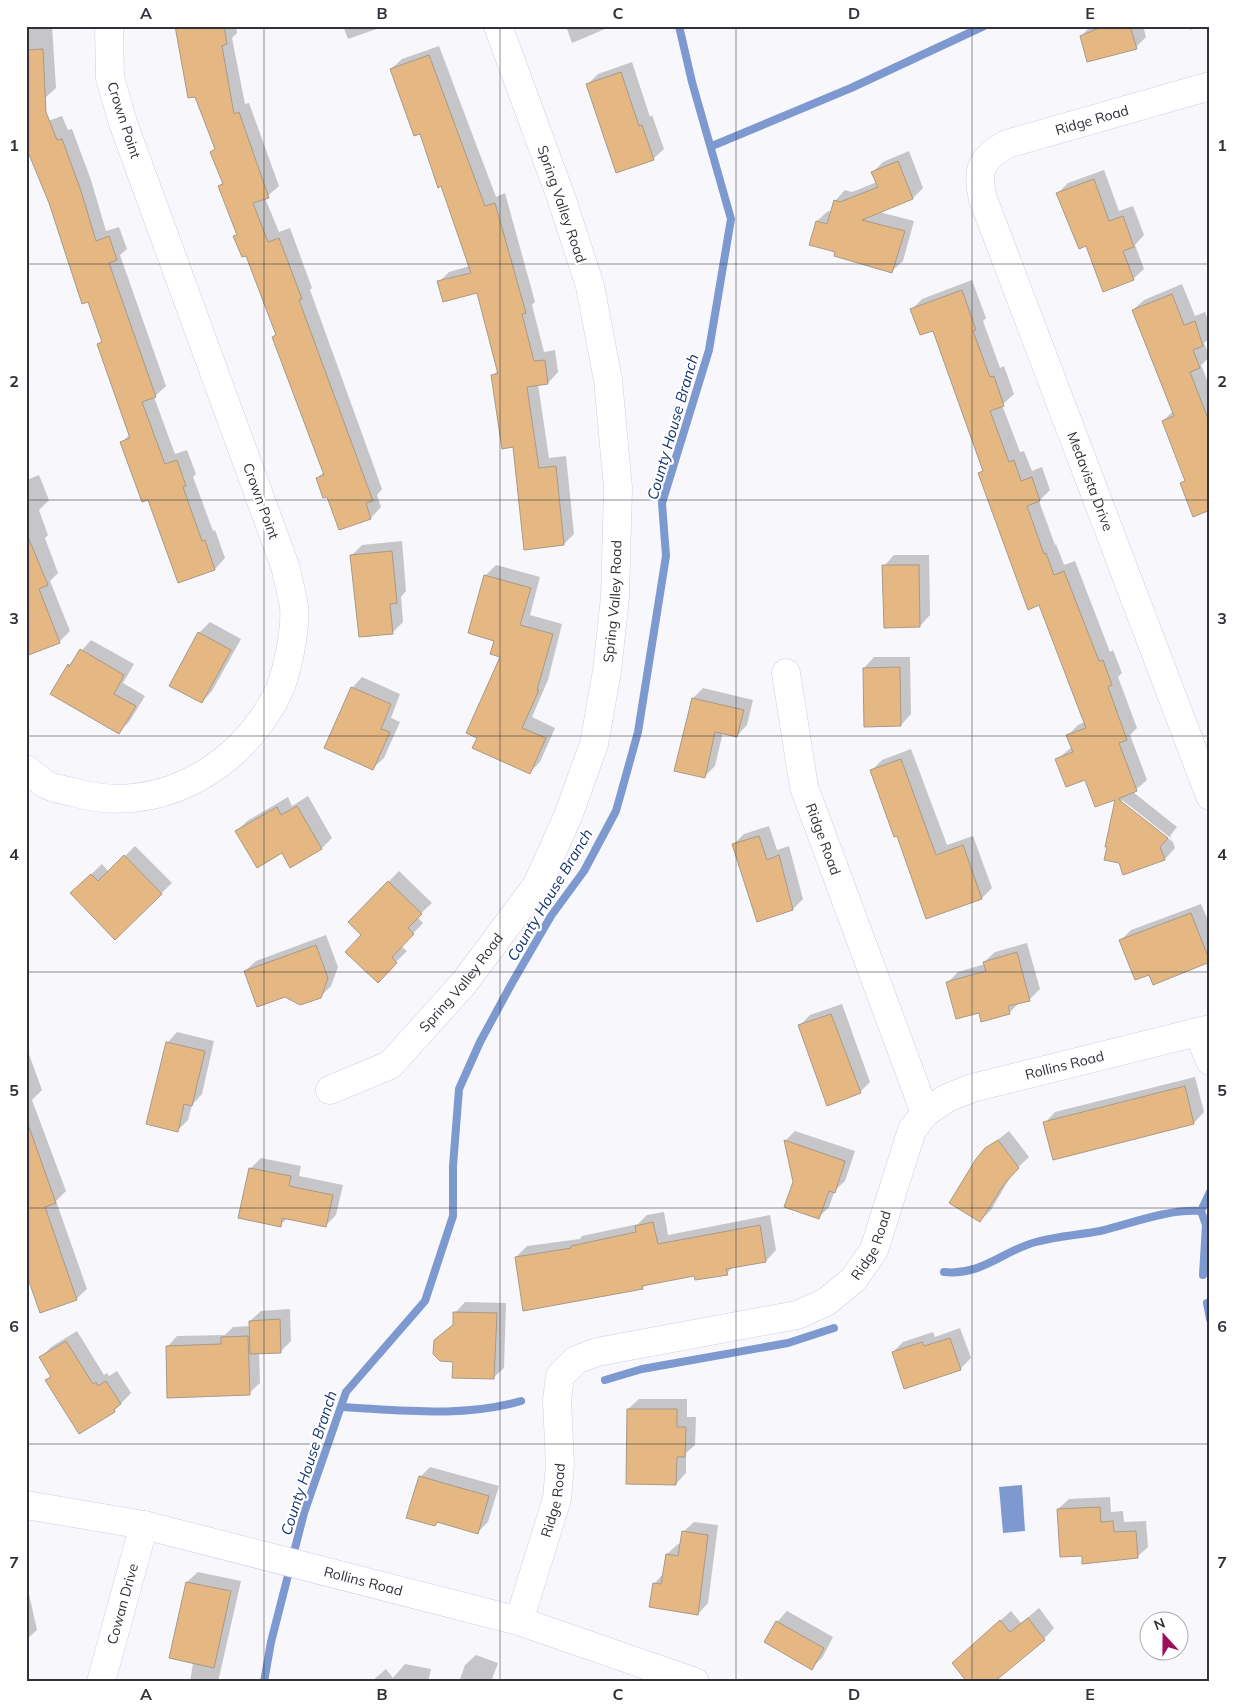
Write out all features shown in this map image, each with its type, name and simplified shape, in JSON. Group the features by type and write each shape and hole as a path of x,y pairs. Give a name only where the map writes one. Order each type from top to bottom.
{"street":[{"name":"Crown Point","path":"26,769 47,785 94,799 139,799 182,786 219,766 250,736 278,695 292,645 294,608 285,566 123,123 110,78 109,26"},
{"name":"Spring Valley Road","path":"330,1090 390,1065 464,983 537,885 568,816 594,744 607,671 615,597 618,488 608,380 590,286 561,197 498,26"},
{"name":"Ridge Road","path":"981,166 991,154 1007,144 1210,86"},
{"name":"Medavista Drive","path":"981,166 979,182 983,198 1210,796"},
{"name":"Ridge Road","path":"519,1621 557,1499 560,1464 557,1401 560,1376 576,1360 596,1352 796,1316 826,1302 853,1280 874,1250 912,1130 924,1113 804,787 786,673"},
{"name":"Rollins Road","path":"924,1113 947,1098 972,1088 1204,1031"},
{"path":"1204,1031 1210,1061"},
{"name":"Rollins Road","path":"26,1505 144,1525 519,1621 679,1679"},
{"name":"Cowan Drive","path":"101,1682 144,1525"}],"water":[{"path":"1022,1485 1025,1531 1003,1533 999,1487"}],"building":[{"path":"175,26 224,26 227,44 222,46 234,114 239,112 269,198 253,203 268,242 279,238 302,299 299,300 373,501 366,503 371,519 339,530 327,497 323,498 316,478 324,475 272,337 276,335 246,256 242,257 233,236 237,235 218,186 223,184 210,152 215,149 195,97 188,98"},
{"path":"1104,26 1130,26 1137,49 1087,62 1080,36"},
{"path":"43,49 46,112 57,140 62,139 81,191 96,241 109,236 117,260 109,263 156,397 142,402 165,464 177,460 186,486 183,487 202,541 205,540 215,570 178,583 148,500 142,502 120,442 130,438 97,344 102,342 88,302 82,304 49,203 26,147 26,50"},
{"path":"429,55 485,206 495,203 526,313 522,314 534,361 545,360 548,384 527,387 539,468 556,466 564,545 524,550 513,447 502,449 491,375 498,374 477,293 443,302 437,281 471,273 441,186 438,188 420,134 414,136 390,69"},
{"path":"621,72 639,126 642,125 654,160 616,173 586,84"},
{"path":"898,161 913,199 862,220 905,231 892,273 834,256 835,252 809,245 816,221 827,224 834,200 840,202 878,187 871,172"},
{"path":"1094,179 1109,221 1123,216 1134,247 1123,251 1134,280 1103,292 1086,246 1079,249 1056,193"},
{"path":"962,290 976,330 973,331 990,377 994,376 1004,406 990,411 1009,462 1014,460 1021,481 1032,477 1040,501 1027,506 1044,554 1046,553 1054,575 1064,571 1099,661 1103,660 1112,685 1108,687 1127,740 1119,743 1137,791 1118,799 1168,838 1160,847 1165,860 1123,875 1119,863 1104,860 1115,800 1095,807 1085,780 1066,787 1055,759 1073,752 1066,735 1086,728 1039,605 1028,610 978,473 983,471 933,331 920,335 910,309"},
{"path":"1172,294 1184,325 1195,321 1203,346 1193,350 1200,368 1190,372 1210,424 1210,510 1193,517 1180,483 1185,481 1162,421 1174,416 1132,310"},
{"path":"26,532 48,585 39,589 60,643 26,656"},
{"path":"392,551 397,603 390,604 393,634 359,637 350,555"},
{"path":"882,565 919,565 920,627 884,628"},
{"path":"484,575 531,588 520,625 553,634 537,690 539,690 522,728 546,738 530,774 472,748 477,738 466,733 500,657 490,654 494,641 468,633"},
{"path":"198,632 231,650 202,703 169,686"},
{"path":"80,649 124,675 114,694 136,706 119,734 50,694 68,664 69,667"},
{"path":"900,667 901,726 864,727 863,668"},
{"path":"351,687 391,704 381,729 390,732 373,770 324,748"},
{"path":"692,698 744,710 737,737 715,732 705,778 674,771"},
{"path":"901,759 936,855 963,845 982,899 926,919 897,836 894,837 870,770"},
{"path":"297,806 322,849 290,868 282,853 257,868 235,831 277,807 281,815"},
{"path":"759,836 767,860 779,855 793,910 757,922 732,844"},
{"path":"124,855 162,894 115,940 70,893 91,874 98,881"},
{"path":"388,881 422,914 408,928 414,934 392,957 397,963 378,983 345,952 361,935 348,922"},
{"path":"1191,913 1210,962 1153,985 1149,975 1135,980 1119,940"},
{"path":"316,945 328,978 321,998 300,1005 285,997 257,1007 244,971"},
{"path":"1017,952 1030,1001 1008,1006 1010,1014 981,1022 979,1013 956,1019 946,982 986,971 983,962"},
{"path":"831,1014 861,1093 827,1106 798,1025"},
{"path":"166,1042 205,1051 192,1106 184,1104 178,1132 146,1124"},
{"path":"1185,1086 1194,1124 1053,1160 1043,1122"},
{"path":"29,1127 56,1203 45,1207 77,1300 40,1313 26,1273 26,1128"},
{"path":"784,1140 845,1161 835,1193 829,1191 819,1219 784,1207 793,1182"},
{"path":"998,1140 1019,1168 1004,1184 980,1222 949,1203 976,1159 985,1148"},
{"path":"249,1168 291,1176 289,1186 333,1195 326,1227 282,1218 281,1227 238,1218"},
{"path":"653,1222 658,1244 760,1225 766,1262 726,1269 728,1275 695,1280 694,1276 642,1286 643,1289 523,1311 515,1257 571,1248 571,1246 636,1232 635,1226"},
{"path":"453,1312 497,1313 494,1379 452,1378 453,1362 440,1361 433,1354 434,1340 453,1325"},
{"path":"280,1319 281,1353 250,1354 249,1321"},
{"path":"248,1336 250,1395 167,1398 166,1346 221,1344 221,1337"},
{"path":"950,1338 961,1370 904,1389 892,1352 922,1342 924,1346"},
{"path":"66,1341 93,1384 96,1382 98,1386 106,1381 121,1404 114,1409 115,1412 79,1434 45,1380 51,1377 39,1357"},
{"path":"627,1409 677,1409 677,1427 686,1427 685,1457 677,1457 676,1485 626,1484"},
{"path":"419,1476 489,1496 478,1534 437,1522 435,1526 406,1518"},
{"path":"1100,1507 1101,1522 1113,1521 1114,1532 1136,1531 1138,1558 1082,1564 1082,1556 1060,1557 1057,1509"},
{"path":"682,1531 708,1535 698,1615 649,1607 653,1583 661,1584 666,1554 678,1556"},
{"path":"186,1582 231,1591 214,1668 169,1658"},
{"path":"1028,1618 1045,1640 994,1682 967,1682 952,1663 1000,1620 1010,1632"},
{"path":"776,1621 824,1648 812,1670 764,1642"}],"waterway":[{"name":"County House Branch","path":"264,1682 271,1642 304,1513 346,1392 425,1301 453,1216 453,1166 459,1089 480,1042 512,983 551,916 584,871 616,811 638,732 666,556 662,503 709,350 731,219 692,82 679,26"},
{"path":"712,146 851,88 984,26"},
{"path":"1201,1211 1210,1192"},
{"path":"944,1272 957,1272 981,1267 1024,1246 1044,1240 1100,1231 1163,1214 1201,1211 1206,1225 1203,1275"},
{"path":"1207,1303 1210,1319"},
{"path":"605,1380 642,1369 788,1343 834,1328"},
{"path":"341,1407 432,1412 477,1410 521,1401"}]}
